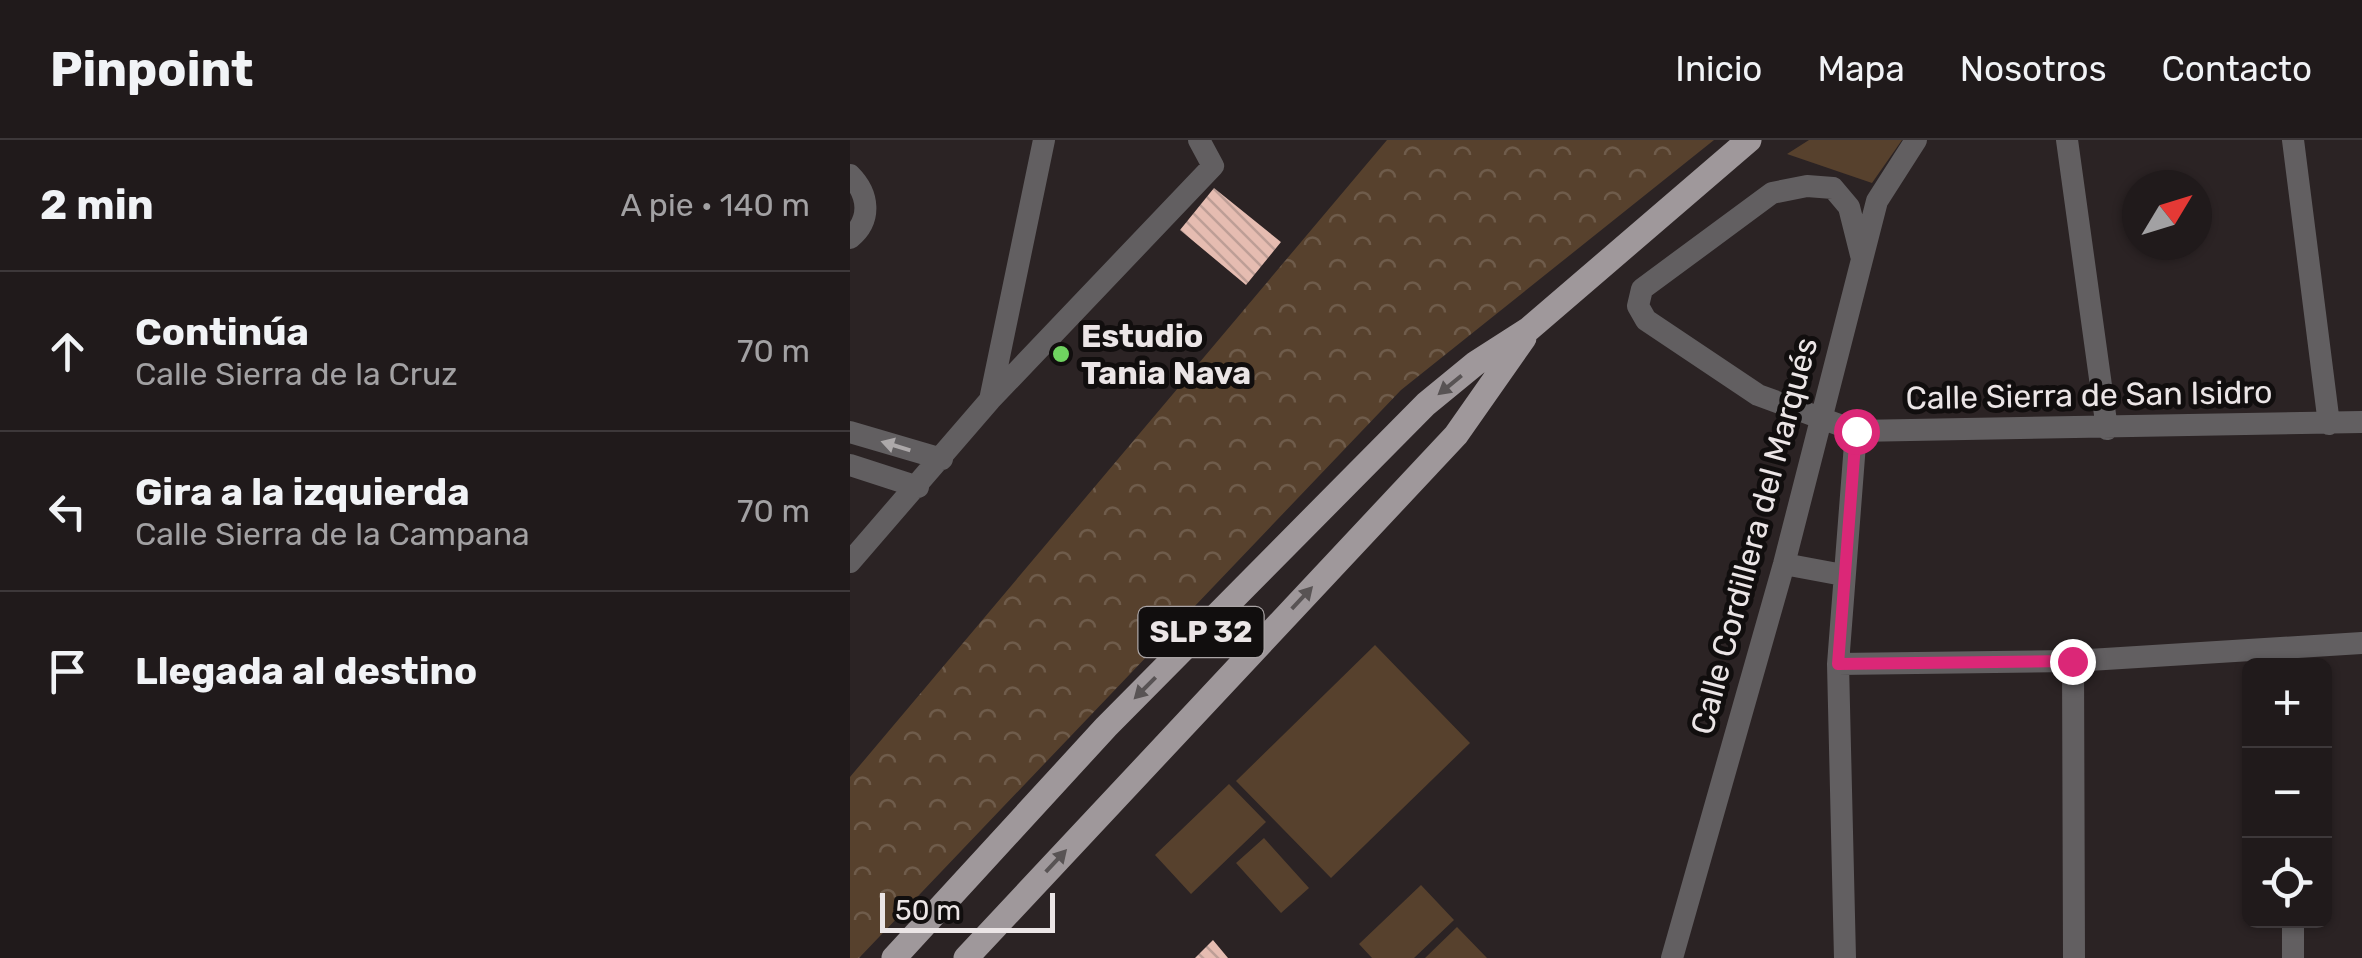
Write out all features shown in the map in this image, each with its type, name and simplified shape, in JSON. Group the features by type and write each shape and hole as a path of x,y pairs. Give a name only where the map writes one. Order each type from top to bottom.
{"main road":[{"name":"SLP 32","path":"894,958 1106,727 1426,404 1476,364 1530,329 1749,140"},
{"name":"SLP 32","path":"966,958 1456,435 1494,386 1530,329"}],"street":[{"path":"990,400 1044,140"},
{"path":"850,562 990,400 1212,166 1199,140"},
{"name":"Calle Cordillera del Marqués","path":"1672,958 1784,564 1877,200 1916,140"},
{"path":"2067,140 2107,430"},
{"path":"2293,140 2329,424"},
{"path":"850,175 865,194 866,216 850,238"},
{"name":"Calle Sierra de San Isidro","path":"1861,255 1849,207 1832,188 1806,186 1772,192 1642,290 1638,306 1646,320 1758,395 1819,421 1856,431 2107,430 2362,422"},
{"path":"1845,958 1838,664 1856,431"},
{"path":"850,432 942,460"},
{"path":"850,466 918,487"},
{"path":"1784,564 1843,575"},
{"path":"1838,664 2298,657 2362,644"},
{"path":"2072,661 2074,958"},
{"path":"2293,928 2293,958"}],"green space":[{"path":"1387,140 1714,140 1401,390 859,958 850,958 850,777"},
{"path":"1809,140 1902,140 1872,183 1787,154"},
{"path":"1375,645 1470,743 1331,878 1236,781"},
{"path":"1229,784 1266,822 1191,894 1155,855"},
{"path":"1264,838 1309,888 1281,913 1236,863"},
{"path":"1421,885 1454,920 1414,958 1372,958 1359,944"},
{"path":"1457,927 1487,958 1425,958"}],"building":[{"path":"1214,188 1281,242 1246,285 1180,230"},
{"path":"1213,940 1228,958 1195,958"}],"place":[{"name":"Estudio Tania Nava","path":"1061,354"}],"route":[{"path":"1856,431 1838,664 2072,661"}]}
